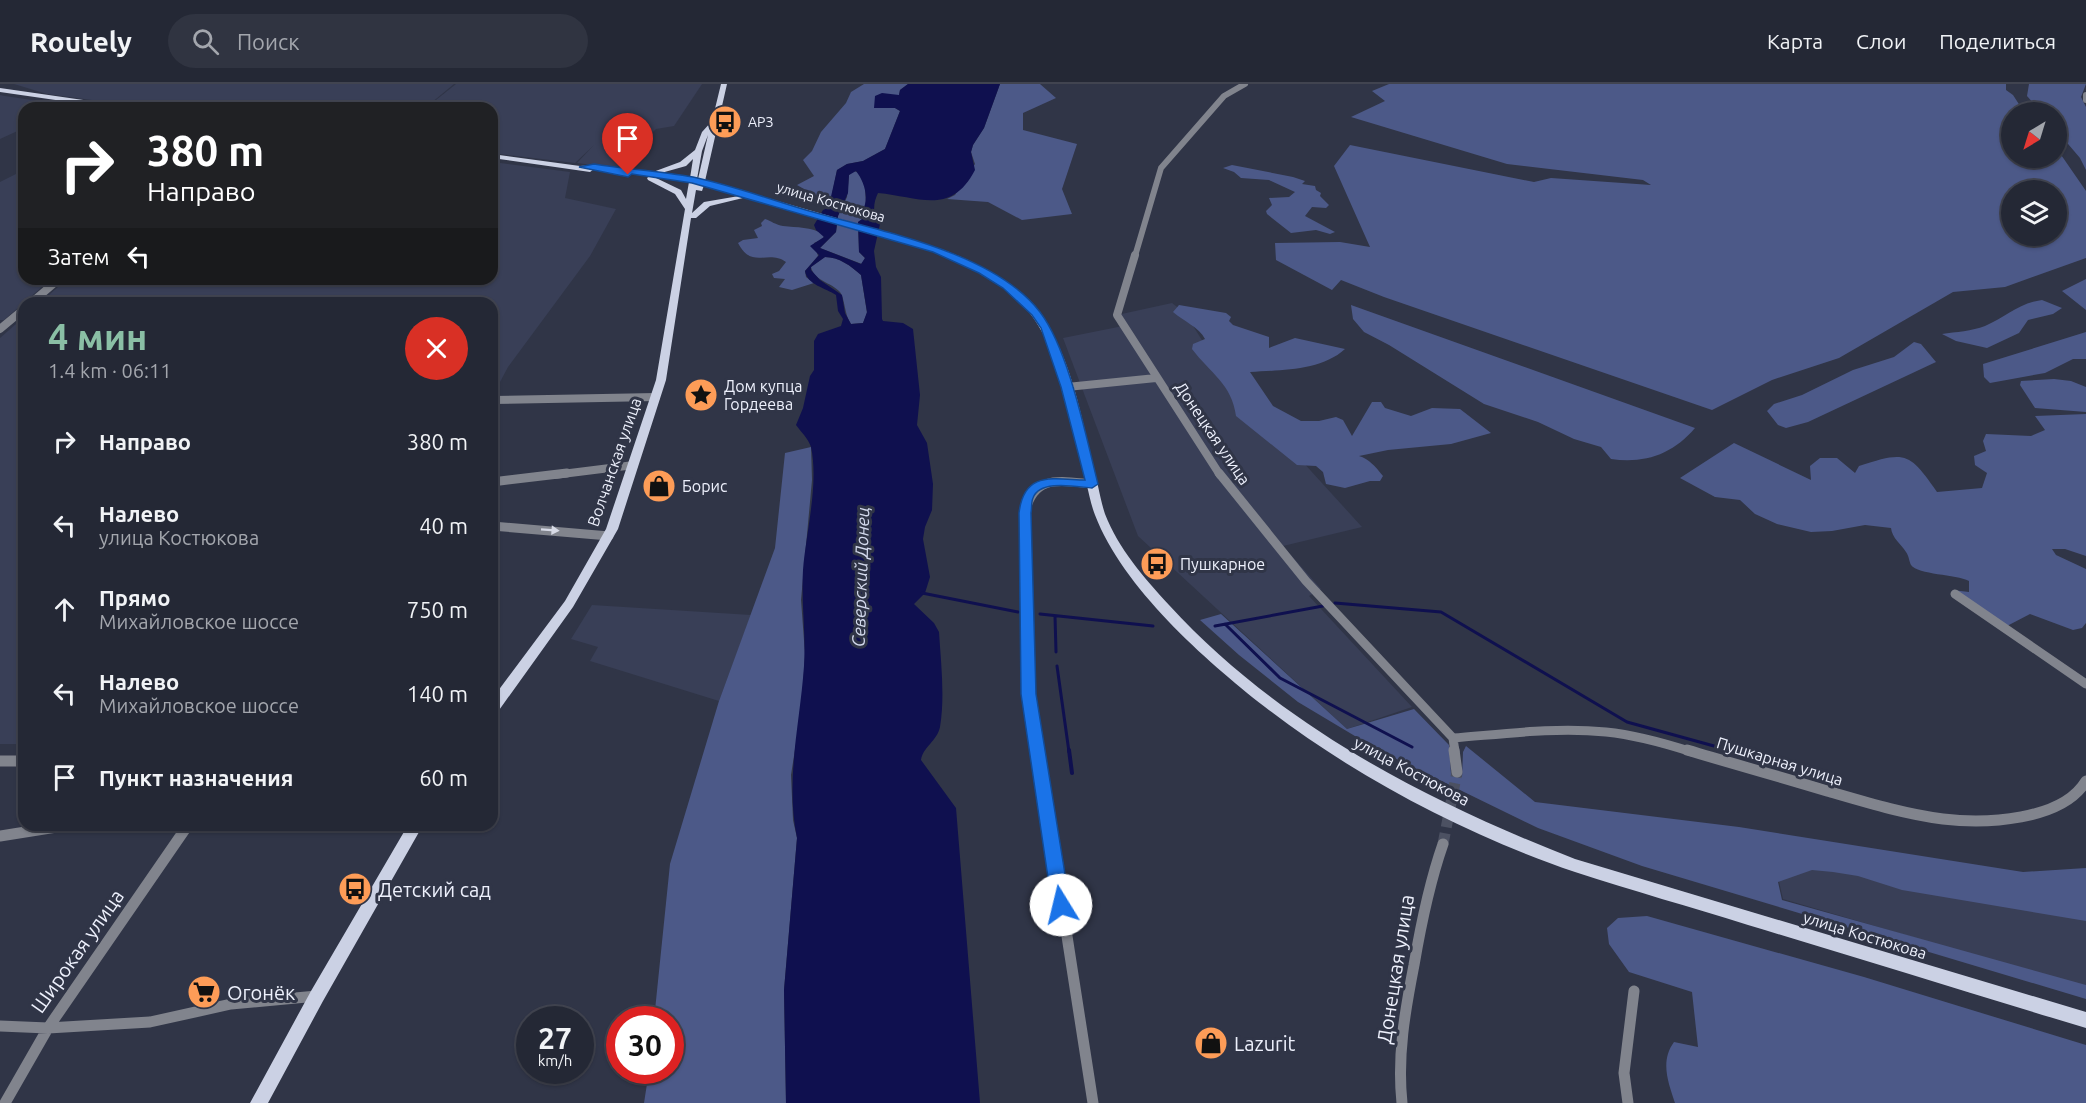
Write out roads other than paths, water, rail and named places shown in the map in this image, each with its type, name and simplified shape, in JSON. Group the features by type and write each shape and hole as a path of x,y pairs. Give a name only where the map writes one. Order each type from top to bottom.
{"main road":[{"name":"Волчанская улица","path":"686,230 693,216 698,151 706,132 713,123 724,84"},
{"path":"0,90 83,102"},
{"name":"Волчанская улица","path":"498,701 569,604 609,536 656,397 667,347 686,230 687,207 709,153 714,131 713,123"},
{"path":"647,176 674,168 690,160 698,151"},
{"path":"709,153 713,175 744,197"},
{"name":"улица Костюкова","path":"498,157 697,183 905,243 958,260 982,271 1006,286 1035,312 1054,345 1099,512 1121,552 1170,615 1219,662 1284,715 1324,743 1435,806 1504,839 1638,886 2086,1020"},
{"path":"647,176 678,192 687,207"},
{"path":"693,216 707,204 744,197"},
{"path":"259,1103 317,996 413,831"}],"street":[{"name":"Донецкая улица","path":"1245,84 1224,96 1161,168 1117,315 1227,486 1306,581 1453,738"},
{"path":"38,297 52,285"},
{"path":"0,329 18,314"},
{"path":"1067,387 1156,378"},
{"path":"498,400 656,397"},
{"path":"498,481 634,465"},
{"path":"1092,484 1044,482 1033,489 1027,498 1026,620 1029,694 1093,1103"},
{"path":"498,527 609,536"},
{"path":"1955,594 2086,684"},
{"name":"Пушкарная улица","path":"1453,738 1556,729 1606,732 1652,740 1886,808 1943,819 1996,821 2046,811 2080,791 2086,781"},
{"path":"1453,738 1457,772"},
{"path":"0,761 18,762"},
{"path":"0,836 31,831"},
{"name":"Широкая улица","path":"5,1103 48,1028 185,831"},
{"name":"Донецкая улица","path":"1402,1103 1398,1077 1403,1026 1429,882 1443,844"},
{"path":"1628,1103 1624,1073 1634,991"},
{"path":"0,1026 48,1028 150,1022 231,1004 317,996"}],"water":[{"name":"Северский Донец","path":"908,84 1000,84 984,128 973,145 971,152 975,170 956,194 945,199 921,200 878,193 874,209 880,224 874,251 876,267 881,277 882,319 903,323 913,329 920,395 917,425 927,443 933,484 932,510 923,539 930,577 925,593 914,604 934,623 939,632 942,704 940,727 924,751 921,760 956,808 980,1103 786,1103 784,990 797,838 792,795 804,666 803,570 814,476 811,447 796,425 803,408 810,376 814,370 814,341 818,334 841,326 843,319 838,311 836,295 809,280 805,271 819,255 810,246 824,237 814,225 823,210 831,207 830,201 837,170 847,164 863,161 885,149 900,111 895,108 874,108 875,96 882,93 899,95 900,90","holes":["856,171 864,185 866,196 862,212 865,217 858,222 859,252 865,258 861,264 820,248 836,232 838,216 848,193 849,175","825,257 840,260 861,275 867,312 863,323 851,324 845,313 842,295 820,280 811,270 811,267"]}],"waterway":[{"path":"922,593 1018,612"},
{"path":"1335,603 1441,612 1627,722 1714,746"},
{"path":"1225,624 1323,606"},
{"path":"1040,614 1153,626"},
{"path":"1055,616 1056,652"},
{"path":"1215,626 1225,624"},
{"path":"1225,624 1280,678 1412,747"},
{"path":"1057,666 1069,752"},
{"path":"1069,750 1072,773"}],"tunnel":[{"path":"1443,844 1457,772"}],"place":[{"name":"АРЗ","path":"725,122"},
{"name":"Дом купца Гордеева","path":"701,395"},
{"name":"Борис","path":"659,486"},
{"name":"Пушкарное","path":"1157,564"},
{"name":"Детский сад","path":"355,889"},
{"name":"Огонёк","path":"204,992"},
{"name":"Lazurit","path":"1211,1043"}]}
